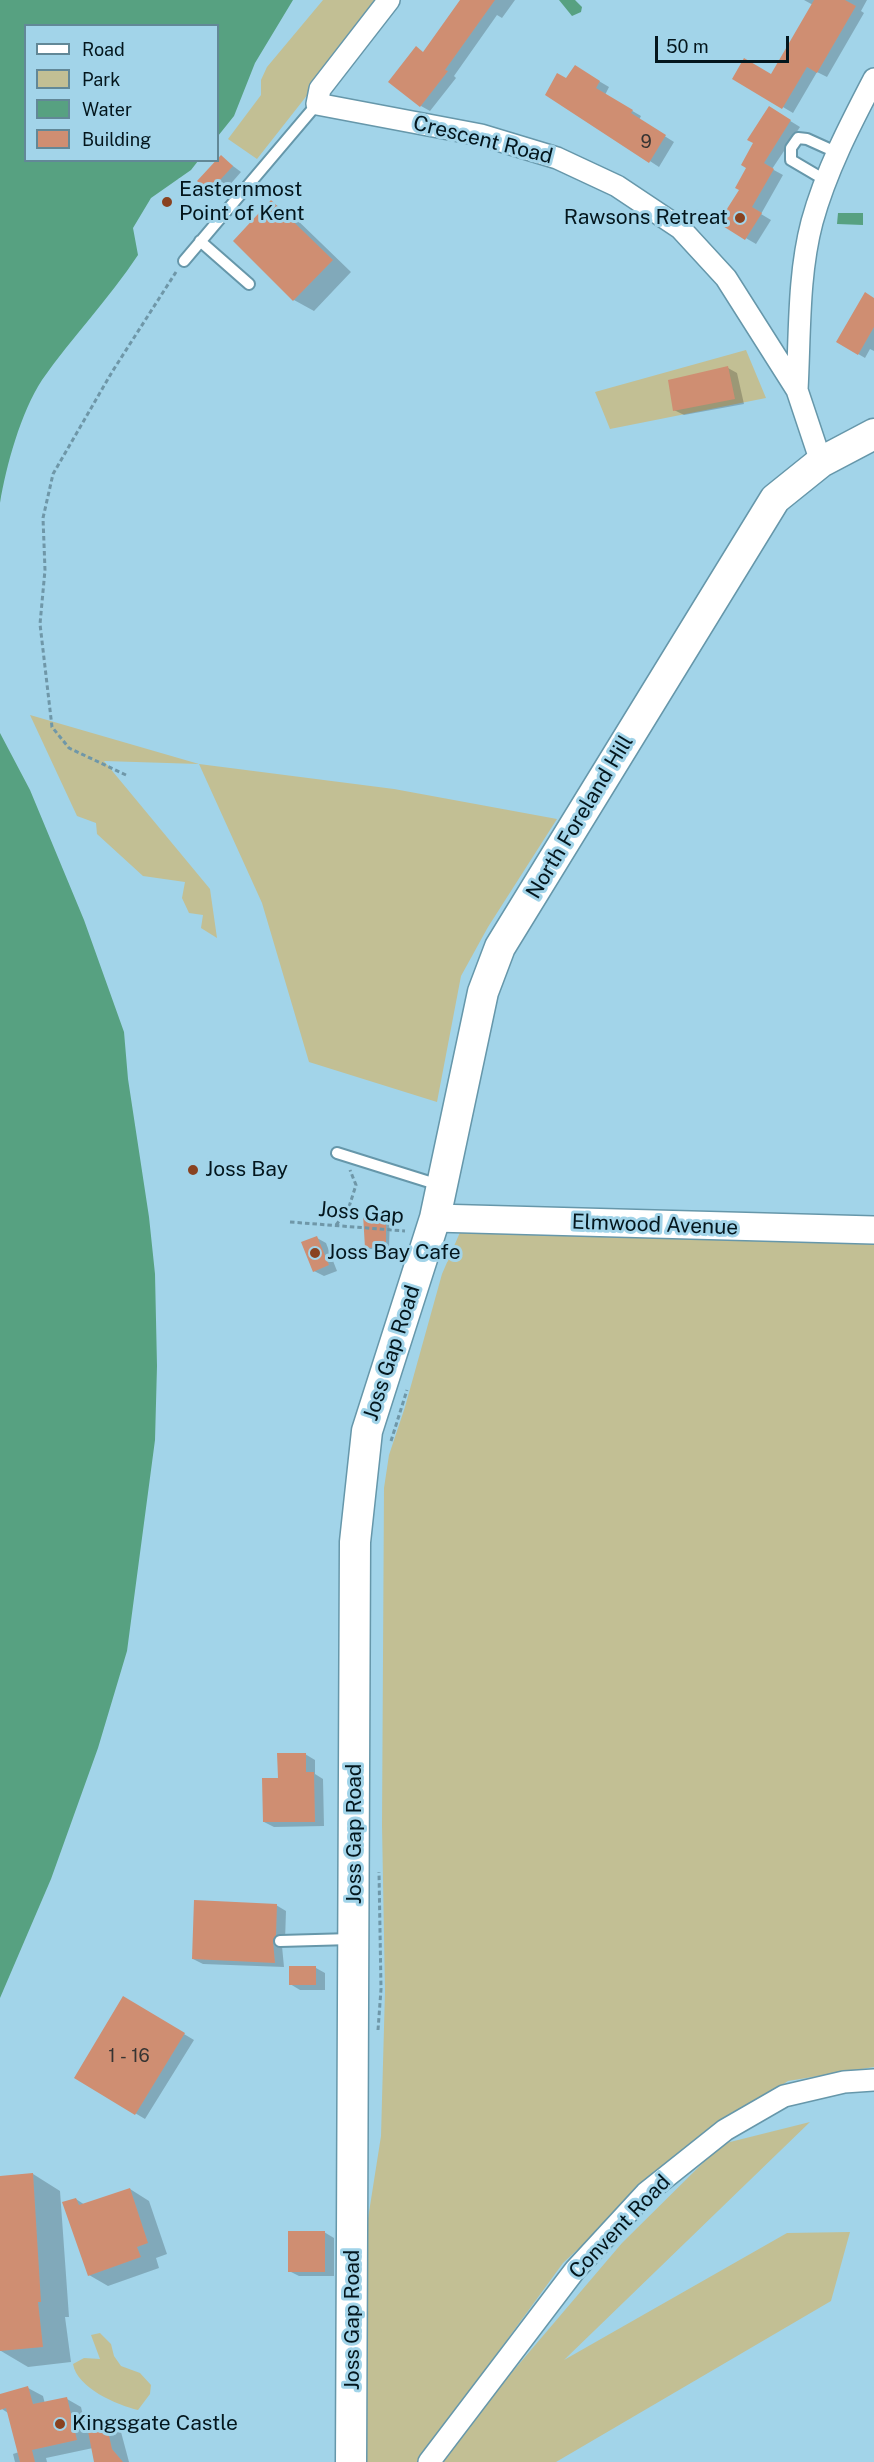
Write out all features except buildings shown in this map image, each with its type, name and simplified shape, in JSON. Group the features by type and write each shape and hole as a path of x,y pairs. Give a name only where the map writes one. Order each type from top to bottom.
{"main road":[{"name":"North Foreland Hill","path":"433,1226 483,992 500,947 775,499 821,462 874,434"},
{"name":"Joss Gap Road","path":"351,2462 355,1542 367,1431 433,1226"}],"street":[{"path":"317,104 320,88 389,0"},
{"path":"796,390 803,276 812,224 825,180 874,79"},
{"name":"Crescent Road","path":"317,104 481,135 557,158 617,186 680,228 726,278 796,390 821,462"},
{"name":"Elmwood Avenue","path":"433,1226 874,1230"},
{"name":"Convent Road","path":"429,2462 575,2270 646,2193 725,2130 784,2096 844,2082 874,2080"}],"lane":[{"path":"184,261 317,104"},
{"path":"825,180 791,160 790,148 798,138 838,153"},
{"path":"200,241 249,284"},
{"path":"337,1153 442,1186"},
{"path":"280,1941 354,1939"}],"path":[{"path":"126,775 69,748 52,727 40,624 45,570 43,518 53,474 112,372 184,261"},
{"path":"335,1226 348,1210 356,1185"},
{"name":"Joss Gap","path":"290,1222 335,1226 433,1226"},
{"path":"389,1448 407,1389"},
{"path":"378,2034 381,1989 379,1870"}],"green space":[{"path":"323,0 382,0 257,159 228,139 261,95 261,80 267,67"},
{"path":"746,350 766,398 610,429 595,392"},
{"path":"30,715 199,764 104,761 210,889 217,938 201,928 203,915 189,913 182,898 185,882 143,876 97,834 96,823 77,816"},
{"path":"199,764 394,789 557,819 488,927 461,976 437,1102 309,1062 262,903"},
{"path":"461,1230 874,1241 874,2067 788,2081 720,2127 642,2190 563,2263 418,2462 363,2462 364,2244 381,2136 385,1991 382,1825 384,1488 389,1455 405,1407 442,1274"},
{"path":"810,2122 564,2360 787,2233 850,2232 831,2301 556,2462 441,2462 502,2384 622,2243 722,2144"},
{"path":"100,2333 111,2344 114,2356 121,2366 140,2373 151,2385 150,2394 138,2410 109,2400 90,2388 76,2373 73,2364 84,2358 100,2359 91,2335"}],"water":[{"path":"0,0 293,0 255,63 234,116 219,135 219,24 24,24 24,162 197,162 191,170 151,198 133,228 138,255 34,393 15,440 0,503"},
{"path":"559,0 575,0 582,7 581,12 572,16"},
{"path":"838,213 863,213 863,225 837,224"},
{"path":"0,733 30,790 84,920 124,1032 128,1079 149,1217 155,1274 157,1366 155,1440 127,1651 98,1748 51,1879 0,1998"}],"place":[{"name":"Easternmost Point of Kent","path":"167,202"},
{"name":"Rawsons Retreat","path":"740,218"},
{"name":"Joss Bay","path":"193,1170"},
{"name":"Joss Bay Cafe","path":"315,1253"},
{"name":"Kingsgate Castle","path":"60,2424"}]}
